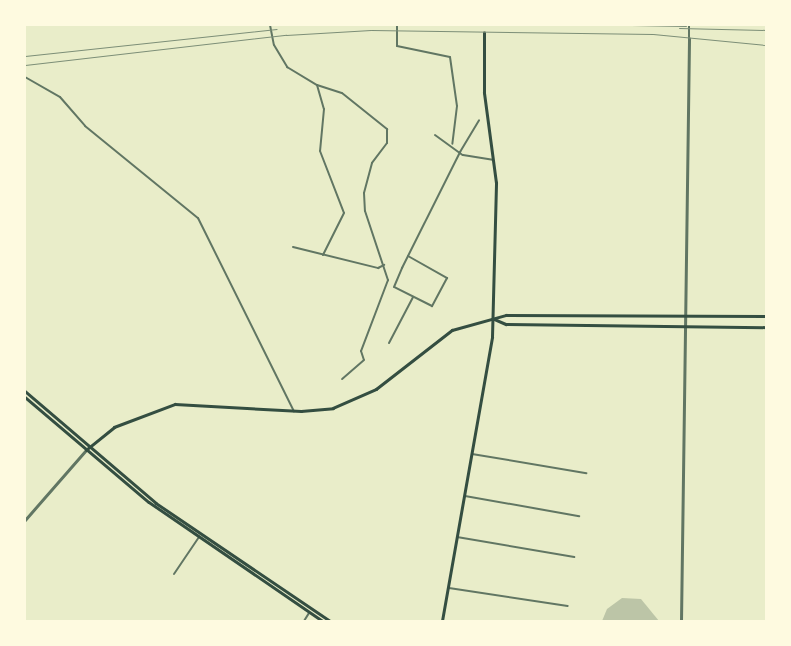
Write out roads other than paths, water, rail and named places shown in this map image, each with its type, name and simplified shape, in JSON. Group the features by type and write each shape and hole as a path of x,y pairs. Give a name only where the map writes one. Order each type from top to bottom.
{"main road":[{"path":"442,621 465,496 493,318 497,252 494,160 484,92 484,33"},
{"path":"86,450 114,427 175,404 294,411 333,408 363,397 452,330 493,318 684,314 766,316"},
{"path":"493,318 506,324 766,327"},
{"path":"25,391 156,503 330,621"},
{"path":"25,397 86,450 199,537 323,621"}],"street":[{"path":"270,25 274,45 287,67 316,85 342,93 388,129 387,143 372,163 364,193 365,211 384,265 387,285 361,351 364,360 342,379"},
{"path":"397,25 397,46 450,57 457,106 452,144"},
{"path":"681,621 683,326 689,25"},
{"path":"25,78 60,97 85,126 198,218 294,411"},
{"path":"316,85 324,108 320,151 344,213 323,255"},
{"path":"408,256 447,278 432,306 394,286 408,256 460,152 479,120"},
{"path":"435,135 452,144 460,152 494,160"},
{"path":"293,247 378,268 384,265"},
{"path":"389,344 413,297"},
{"path":"25,520 86,450"},
{"path":"472,454 586,473"},
{"path":"465,496 580,516"},
{"path":"174,574 199,537"},
{"path":"458,537 574,557"},
{"path":"448,588 568,606"},
{"path":"304,621 309,613"}],"railway":[{"path":"631,25 686,26"},
{"path":"679,28 766,30"},
{"path":"25,56 277,29"},
{"path":"25,65 286,35 371,30 653,34 766,45"}]}
